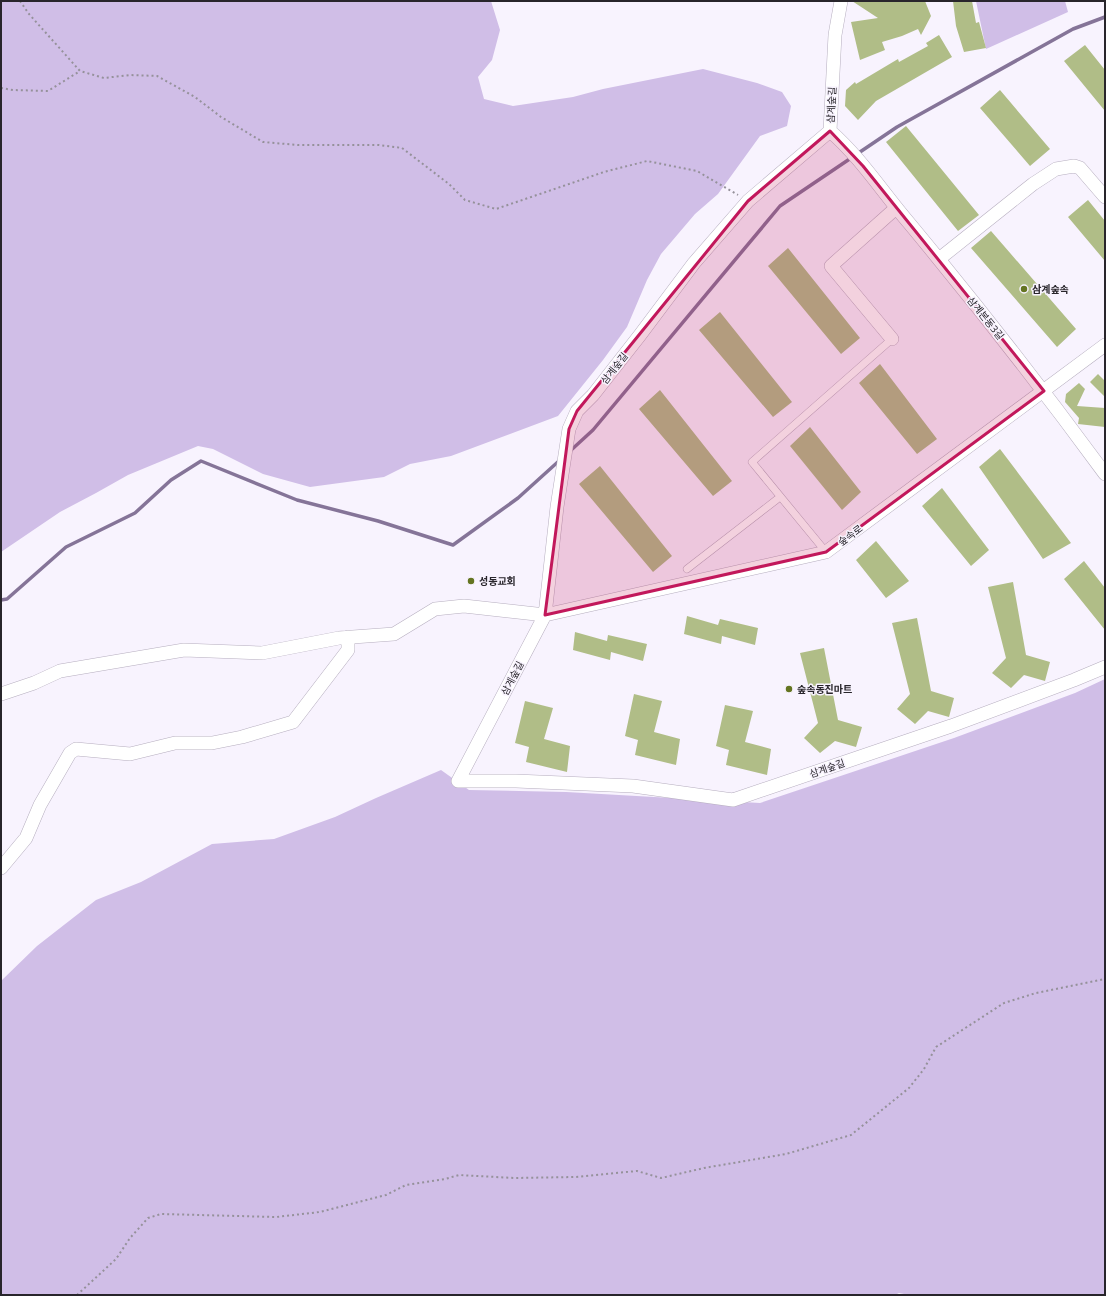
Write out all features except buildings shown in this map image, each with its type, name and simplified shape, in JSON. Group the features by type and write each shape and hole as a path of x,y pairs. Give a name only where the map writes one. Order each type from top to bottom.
{"street":[{"name":"삼계숲길","path":"841,1 835,35 830,132 748,201 694,263 598,389 577,411 569,429 557,507 546,615 458,781 516,781 633,786 733,800 951,726 1105,667"},
{"name":"삼계본동3길","path":"830,132 842,142 864,166 896,208 1044,391 1105,474"},
{"path":"939,260 1033,184 1056,169 1074,166 1080,168 1105,197"},
{"path":"892,339 832,266 896,208"},
{"name":"숲속로","path":"1,694 34,683 60,671 184,650 262,653 339,638 394,634 435,609 464,606 546,615 826,552 1105,345"},
{"path":"1,868 26,838 40,805 70,753 76,749 130,754 175,743 212,743 242,738 293,722 348,650 348,637"}],"lane":[{"path":"826,552 752,462 892,339"},
{"path":"687,569 780,497"}],"path":[{"path":"20,1 29,14 80,71 104,78 130,75 157,76 195,97 220,117 263,142 298,145 380,145 402,148 449,184 465,200 496,209 604,172 647,161 697,171 748,201"},
{"path":"1,88 13,90 48,91 80,71"},
{"path":"77,1295 116,1258 130,1238 148,1218 161,1214 276,1216 320,1212 386,1195 406,1185 459,1175 530,1178 575,1177 637,1171 661,1178 704,1168 786,1154 839,1139 851,1135 909,1088 924,1070 936,1047 1004,1003 1036,993 1105,979"}],"highlighted area":[{"path":"830,131 863,166 1044,391 826,552 545,615 569,429 577,411 748,201"}],"shaded area":[{"path":"1,1 491,1 500,30 492,60 478,77 484,99 513,106 573,97 603,89 703,69 757,83 782,92 791,106 787,126 760,136 718,194 695,214 661,254 647,280 627,327 603,360 558,416 451,456 410,464 384,477 310,487 263,474 213,449 198,446 128,475 60,512 1,552"},
{"path":"976,1 1065,1 1068,12 986,49"},
{"path":"1105,679 1105,1295 909,1295 899,1293 895,1295 1,1295 1,981 37,946 96,900 141,882 212,844 274,839 335,817 441,770 469,790 566,792 760,803 954,738 1075,693"}],"waterway":[{"path":"569,452 593,430 780,206 897,127 1073,29 1105,17"},
{"path":"1,600 7,599 66,547 135,513 171,480 201,461 297,500 378,521 453,545 518,498 560,460"}],"place":[{"name":"삼계숲속","path":"1024,289"},
{"name":"성동교회","path":"471,581"},
{"name":"숲속동진마트","path":"789,689"}]}
